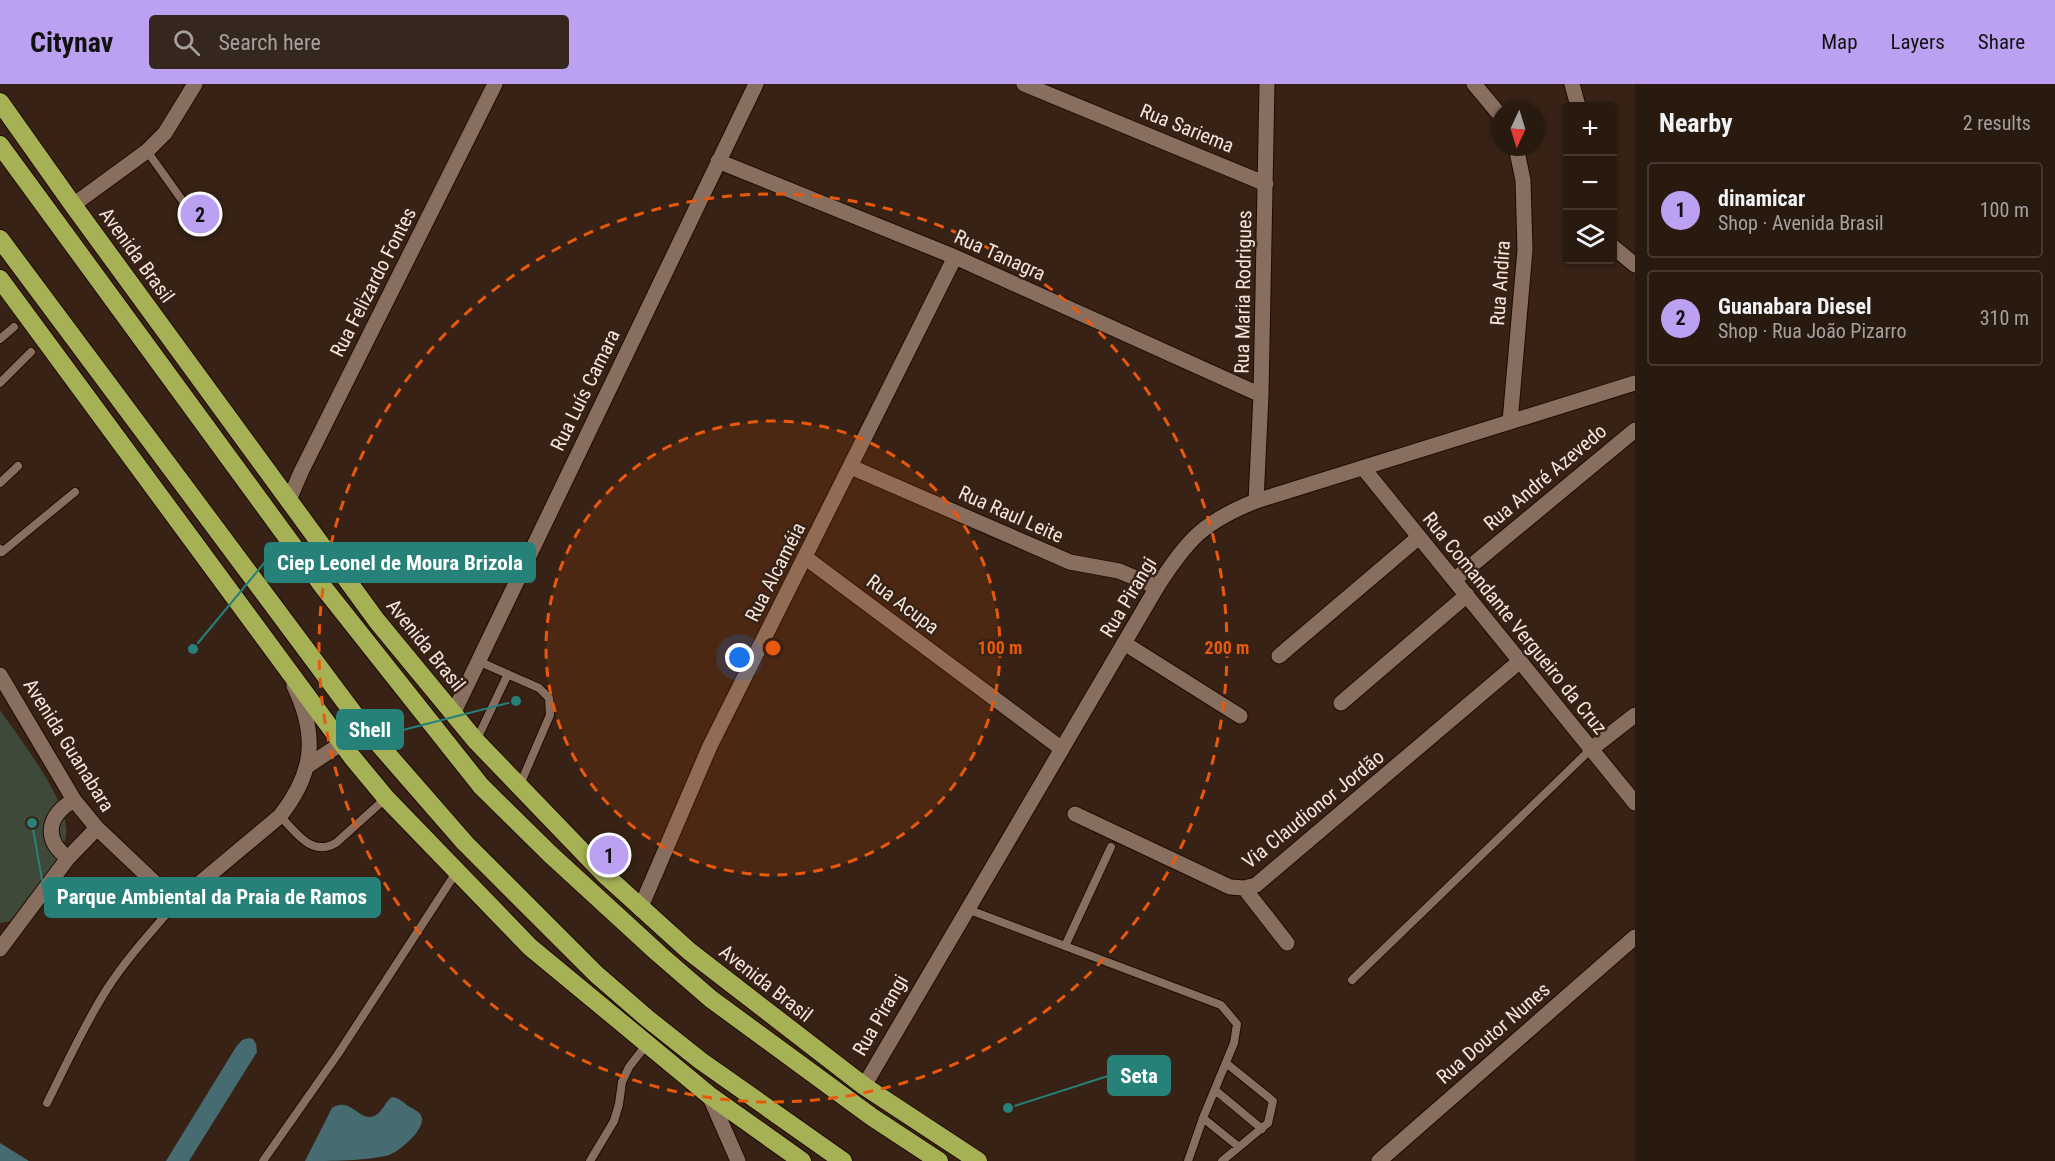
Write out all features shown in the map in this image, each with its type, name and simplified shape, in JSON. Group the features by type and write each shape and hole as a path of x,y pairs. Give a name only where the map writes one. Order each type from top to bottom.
{"highway":[{"name":"Avenida Brasil","path":"0,102 377,621 476,741 640,909 734,987 864,1086 978,1161"},
{"path":"0,139 16,167"},
{"path":"0,145 324,588 481,786 550,854 711,999 872,1117 939,1161"},
{"path":"0,239 363,726 465,843 596,974 648,1019 701,1061 843,1161"},
{"path":"0,279 342,743 386,798 530,947 709,1095 802,1161"},
{"path":"324,588 362,622 434,711 507,792 579,864 640,909"}],"street":[{"path":"73,205 147,151 165,133 195,84"},
{"name":"Rua Felizardo Fontes","path":"289,500 495,84"},
{"name":"Rua Luís Camara","path":"453,714 756,84"},
{"name":"Rua Sariema","path":"1024,84 1266,184"},
{"name":"Rua Maria Rodrigues","path":"1256,501 1261,395 1267,84"},
{"path":"1474,84 1491,104"},
{"path":"1572,84 1577,102"},
{"name":"Rua Andira","path":"1510,422 1525,250 1523,180 1518,156"},
{"name":"Rua Tanagra","path":"718,161 956,257 1261,395"},
{"path":"1617,250 1635,265"},
{"name":"Rua Alcaméia","path":"640,909 710,746 956,257"},
{"name":"Rua Pirangi","path":"864,1086 1157,587 1179,552 1194,535 1233,510 1256,501 1635,383"},
{"name":"Rua André Azevedo","path":"1454,580 1635,430"},
{"name":"Rua Raul Leite","path":"851,467 1070,562 1119,571 1157,587"},
{"name":"Rua Comandante Vergueiro da Cruz","path":"1364,469 1635,803"},
{"path":"1279,656 1419,537"},
{"name":"Rua Acupa","path":"806,558 1062,749"},
{"path":"1341,703 1467,595"},
{"path":"1124,643 1240,716"},
{"name":"Via Claudionor Jordão","path":"1075,814 1230,887 1244,888 1256,885 1520,661"},
{"path":"97,828 176,903 280,816 292,802 303,783 309,765 310,741 306,716 284,664"},
{"name":"Avenida Guanabara","path":"0,675 74,800 97,828 68,858 0,949"},
{"path":"1590,750 1635,715"},
{"path":"309,765 342,743"},
{"path":"68,858 54,846 51,827 60,810 74,800"},
{"path":"1244,888 1287,943"},
{"name":"Rua Doutor Nunes","path":"1379,1161 1635,937"},
{"path":"709,1095 738,1161"}],"lane":[{"path":"147,151 204,231"},
{"path":"0,339 14,327"},
{"path":"0,383 31,352"},
{"path":"0,483 18,466"},
{"path":"0,549 2,552 75,492"},
{"path":"478,661 539,688 549,698 550,715 519,787"},
{"path":"476,741 507,674"},
{"path":"1352,980 1590,750"},
{"path":"280,816 309,845 319,848 328,847 336,843 386,798"},
{"path":"1065,946 1111,847"},
{"path":"263,1161 338,1054 457,871"},
{"path":"47,1103 77,1042 107,989 138,946 176,903"},
{"path":"967,909 1221,1005 1237,1024 1234,1043 1188,1161"},
{"path":"590,1161 614,1121 620,1104 622,1082 629,1067 646,1044"},
{"path":"1222,1161 1268,1123 1273,1101 1226,1063"},
{"path":"1215,1090 1262,1128"},
{"path":"1203,1118 1239,1147"}],"green space":[{"path":"0,710 31,753 52,789 65,822 66,836 58,858 43,881 10,921 0,923"}],"water":[{"path":"253,1039 256,1044 257,1052 189,1161 166,1161 236,1047 242,1040"},
{"path":"392,1097 416,1111 422,1119 421,1125 412,1138 400,1149 389,1155 370,1158 305,1161 332,1108 345,1105 370,1117 376,1115"},
{"path":"0,1143 29,1161 0,1161"}],"place":[{"name":"Guanabara Diesel","path":"200,214"},
{"name":"Ciep Leonel de Moura Brizola","path":"193,649"},
{"name":"Shell","path":"516,701"},
{"name":"Parque Ambiental da Praia de Ramos","path":"32,823"},
{"name":"dinamicar","path":"609,855"},
{"name":"Seta","path":"1008,1108"}]}
